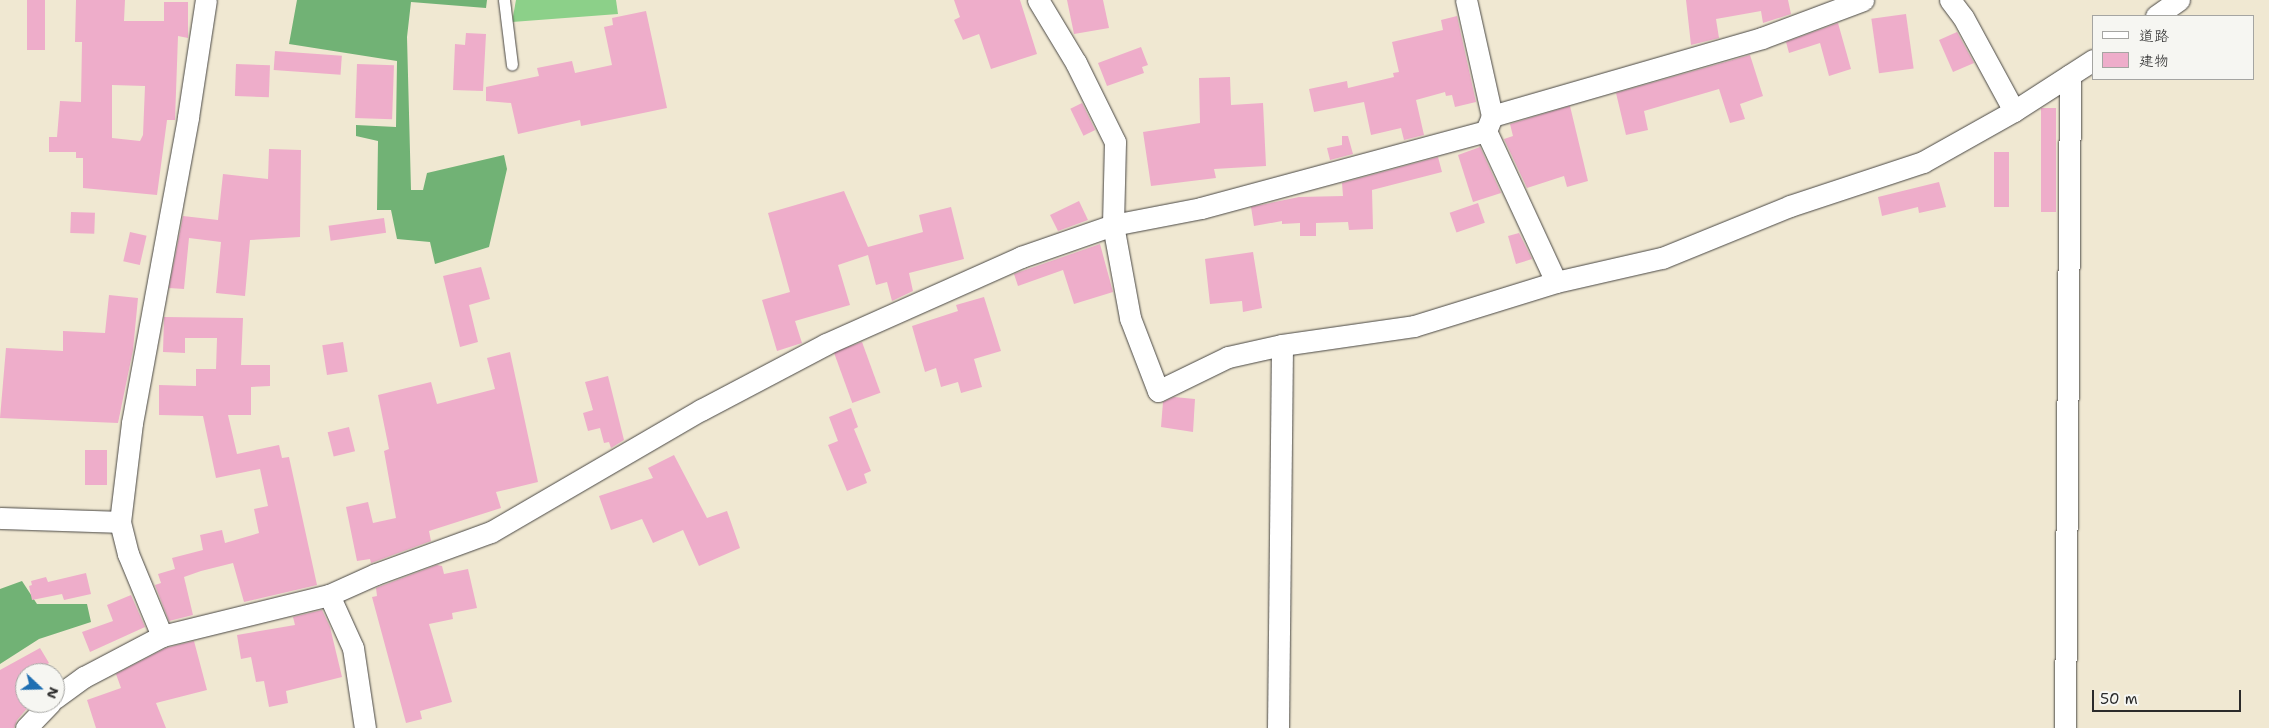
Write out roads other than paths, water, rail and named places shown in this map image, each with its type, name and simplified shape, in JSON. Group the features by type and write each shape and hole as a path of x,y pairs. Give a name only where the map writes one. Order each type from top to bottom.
{"street":[{"path":"162,636 128,554 120,522 132,423 186,126 206,0"},
{"path":"1038,0 1076,63 1115,142 1113,225 1130,318 1158,391 1228,357 1282,345 1414,326 1556,282 1662,258 1790,206 1923,162 2014,111 2092,61"},
{"path":"1466,0 1489,123 1556,282"},
{"path":"65,691 84,677 162,636 329,596 376,574 492,532 701,410 826,344 1021,257 1113,225 1246,196 1489,123 1762,38 1863,0"},
{"path":"1950,0 1963,17 2014,111"},
{"path":"2157,15 2179,0"},
{"path":"2065,728 2070,75"},
{"path":"1278,728 1282,345"},
{"path":"0,518 120,522"},
{"path":"329,596 353,648 365,728"},
{"path":"26,728 40,713"}],"lane":[{"path":"504,0 512,65"}]}
